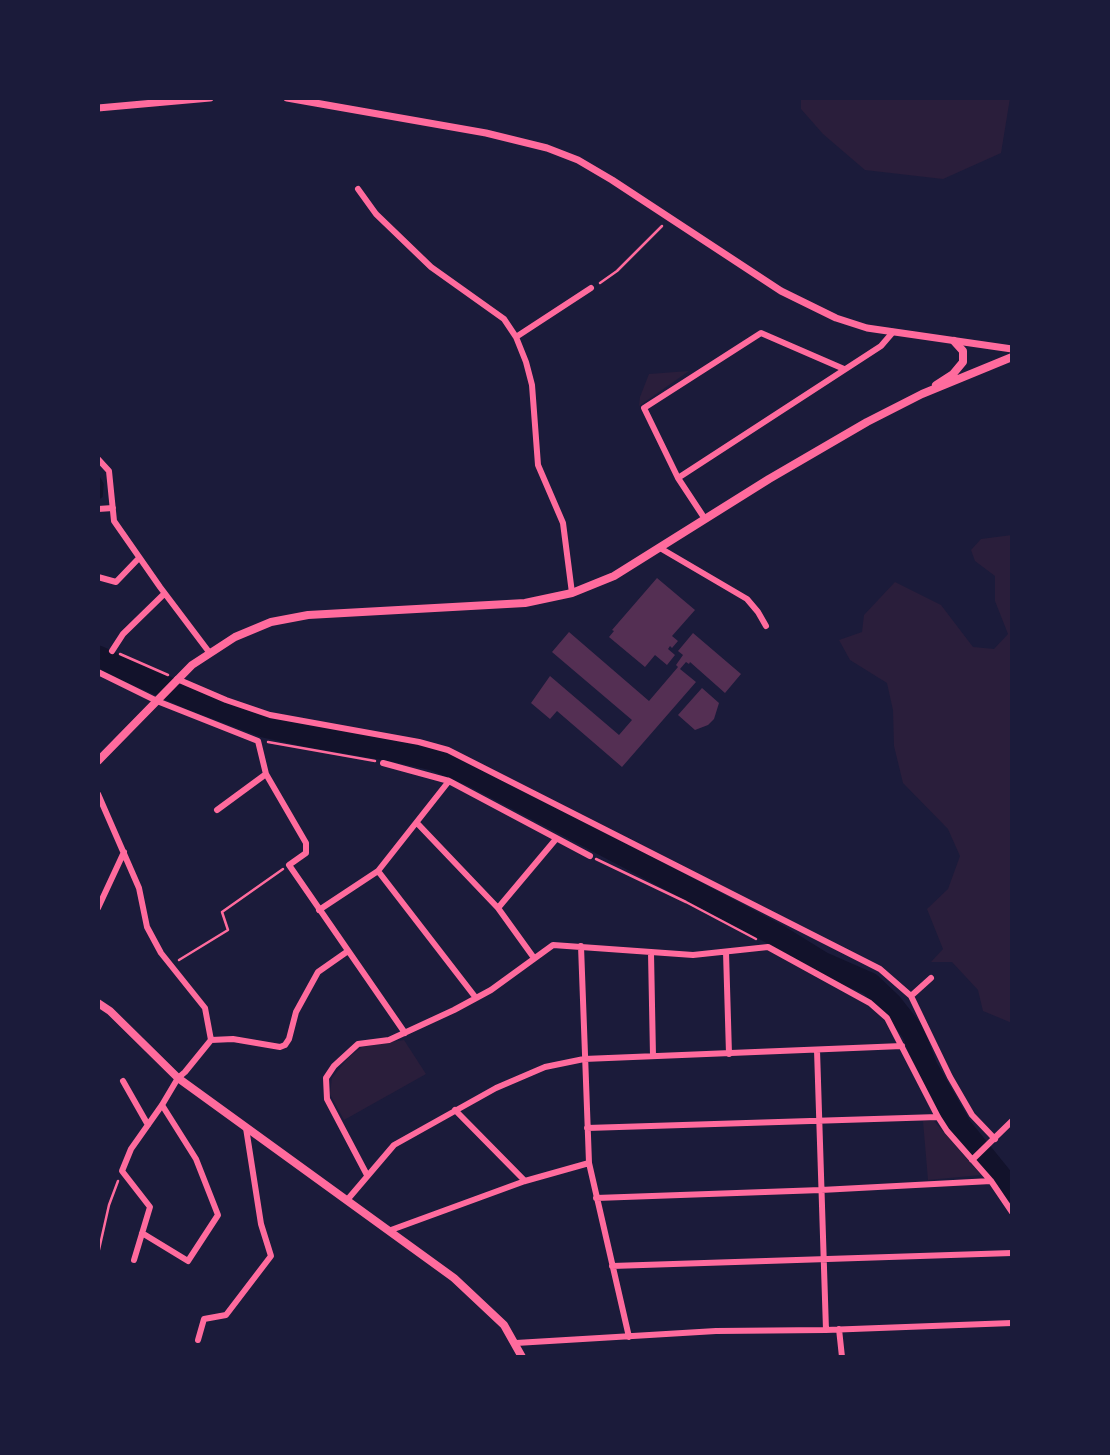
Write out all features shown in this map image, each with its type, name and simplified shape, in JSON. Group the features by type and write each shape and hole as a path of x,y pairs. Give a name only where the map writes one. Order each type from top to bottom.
{"main road":[{"path":"922,394 953,374 963,362 963,351 954,341"},
{"path":"98,761 177,679 209,652 235,636 271,622 309,615 513,604 572,593 614,576 856,428 922,394 1012,357"},
{"path":"98,1003 110,1011 178,1078 454,1278 490,1310 516,1343 522,1357"}],"street":[{"path":"98,108 210,98"},
{"path":"287,98 486,133 547,148 578,160 806,305 836,318 867,328 1012,349"},
{"path":"358,189 376,214 431,267 504,319 516,337 532,385 538,466 563,523 572,593"},
{"path":"516,337 591,289"},
{"path":"678,478 881,346 892,332"},
{"path":"705,519 678,478 644,408 761,333 844,369"},
{"path":"98,459 109,471 114,521 164,594 209,652"},
{"path":"98,509 113,508"},
{"path":"660,548 747,599 766,626"},
{"path":"98,577 116,582 139,558"},
{"path":"112,651 123,634 164,594"},
{"path":"98,672 257,741 266,774 306,843 306,853 289,865 405,1033"},
{"path":"177,679 270,715 419,742 448,750 880,969 911,996 950,1077 972,1115 995,1139"},
{"path":"383,762 449,781 590,856"},
{"path":"217,810 266,774"},
{"path":"320,910 378,872 449,781"},
{"path":"98,794 139,888 147,927 170,966 205,1008 211,1040"},
{"path":"417,823 498,908 534,958"},
{"path":"498,908 556,839"},
{"path":"98,908 124,852"},
{"path":"378,872 477,998"},
{"path":"367,1175 327,1099 326,1078 334,1066 358,1044 389,1040 477,998 553,945 693,955 768,947 870,1003 887,1018 938,1117 991,1181 1012,1212"},
{"path":"581,946 589,1163 629,1338"},
{"path":"134,1261 149,1208 122,1171 131,1149 178,1078 211,1040 233,1039 280,1047 285,1045 296,1012 318,972 348,951"},
{"path":"726,952 729,1054"},
{"path":"651,953 653,1056"},
{"path":"911,996 931,978"},
{"path":"348,1199 394,1145 496,1088 545,1067 584,1059 902,1045"},
{"path":"817,1050 826,1330"},
{"path":"122,1080 148,1125"},
{"path":"142,1233 188,1261 218,1215 196,1159 162,1105"},
{"path":"455,1110 525,1181"},
{"path":"587,1128 938,1117"},
{"path":"972,1160 1012,1121"},
{"path":"198,1340 204,1319 226,1315 271,1256 261,1224 246,1128"},
{"path":"391,1230 525,1181 589,1163"},
{"path":"596,1198 991,1181"},
{"path":"612,1266 1012,1253"},
{"path":"516,1343 716,1331 1012,1323"},
{"path":"839,1329 842,1357"}],"path":[{"path":"591,289 617,271 669,218"},
{"path":"112,651 177,679"},
{"path":"257,741 383,762"},
{"path":"590,856 748,933 768,947"},
{"path":"170,966 228,930 222,912 289,865"},
{"path":"98,1254 109,1205 122,1171"}],"shaded area":[{"path":"801,98 1010,98 1001,153 943,179 865,170 823,134 801,109"},
{"path":"689,371 639,406 649,374"},
{"path":"1012,535 1012,1023 983,1011 978,990 952,962 931,962 943,949 927,909 948,889 960,856 948,829 903,783 894,746 893,710 887,683 850,660 839,640 862,632 864,615 895,582 941,605 973,647 994,649 1008,634 995,601 995,576 975,561 971,550 981,539"},
{"path":"404,1040 426,1074 344,1120 330,1094 332,1078 348,1058 362,1047"},
{"path":"923,1121 934,1121 981,1175 928,1180"}],"building":[{"path":"657,578 695,610 672,636 678,641 668,649 675,655 667,665 655,655 645,667 609,637"},
{"path":"569,632 649,701 678,667 676,665 683,655 678,651 693,633 741,674 725,693 690,662 686,662 680,669 696,682 622,767 557,711 550,719 531,703 550,676 619,735 632,720 552,652"},
{"path":"702,688 719,703 714,719 708,725 695,730 678,715"}],"waterway":[{"path":"98,477 102,484 101,496 98,498"},
{"path":"98,657 190,698 264,726 433,759 474,776 780,937 822,963 870,984 891,1004 913,1032 926,1067 961,1128 1012,1191"}]}
